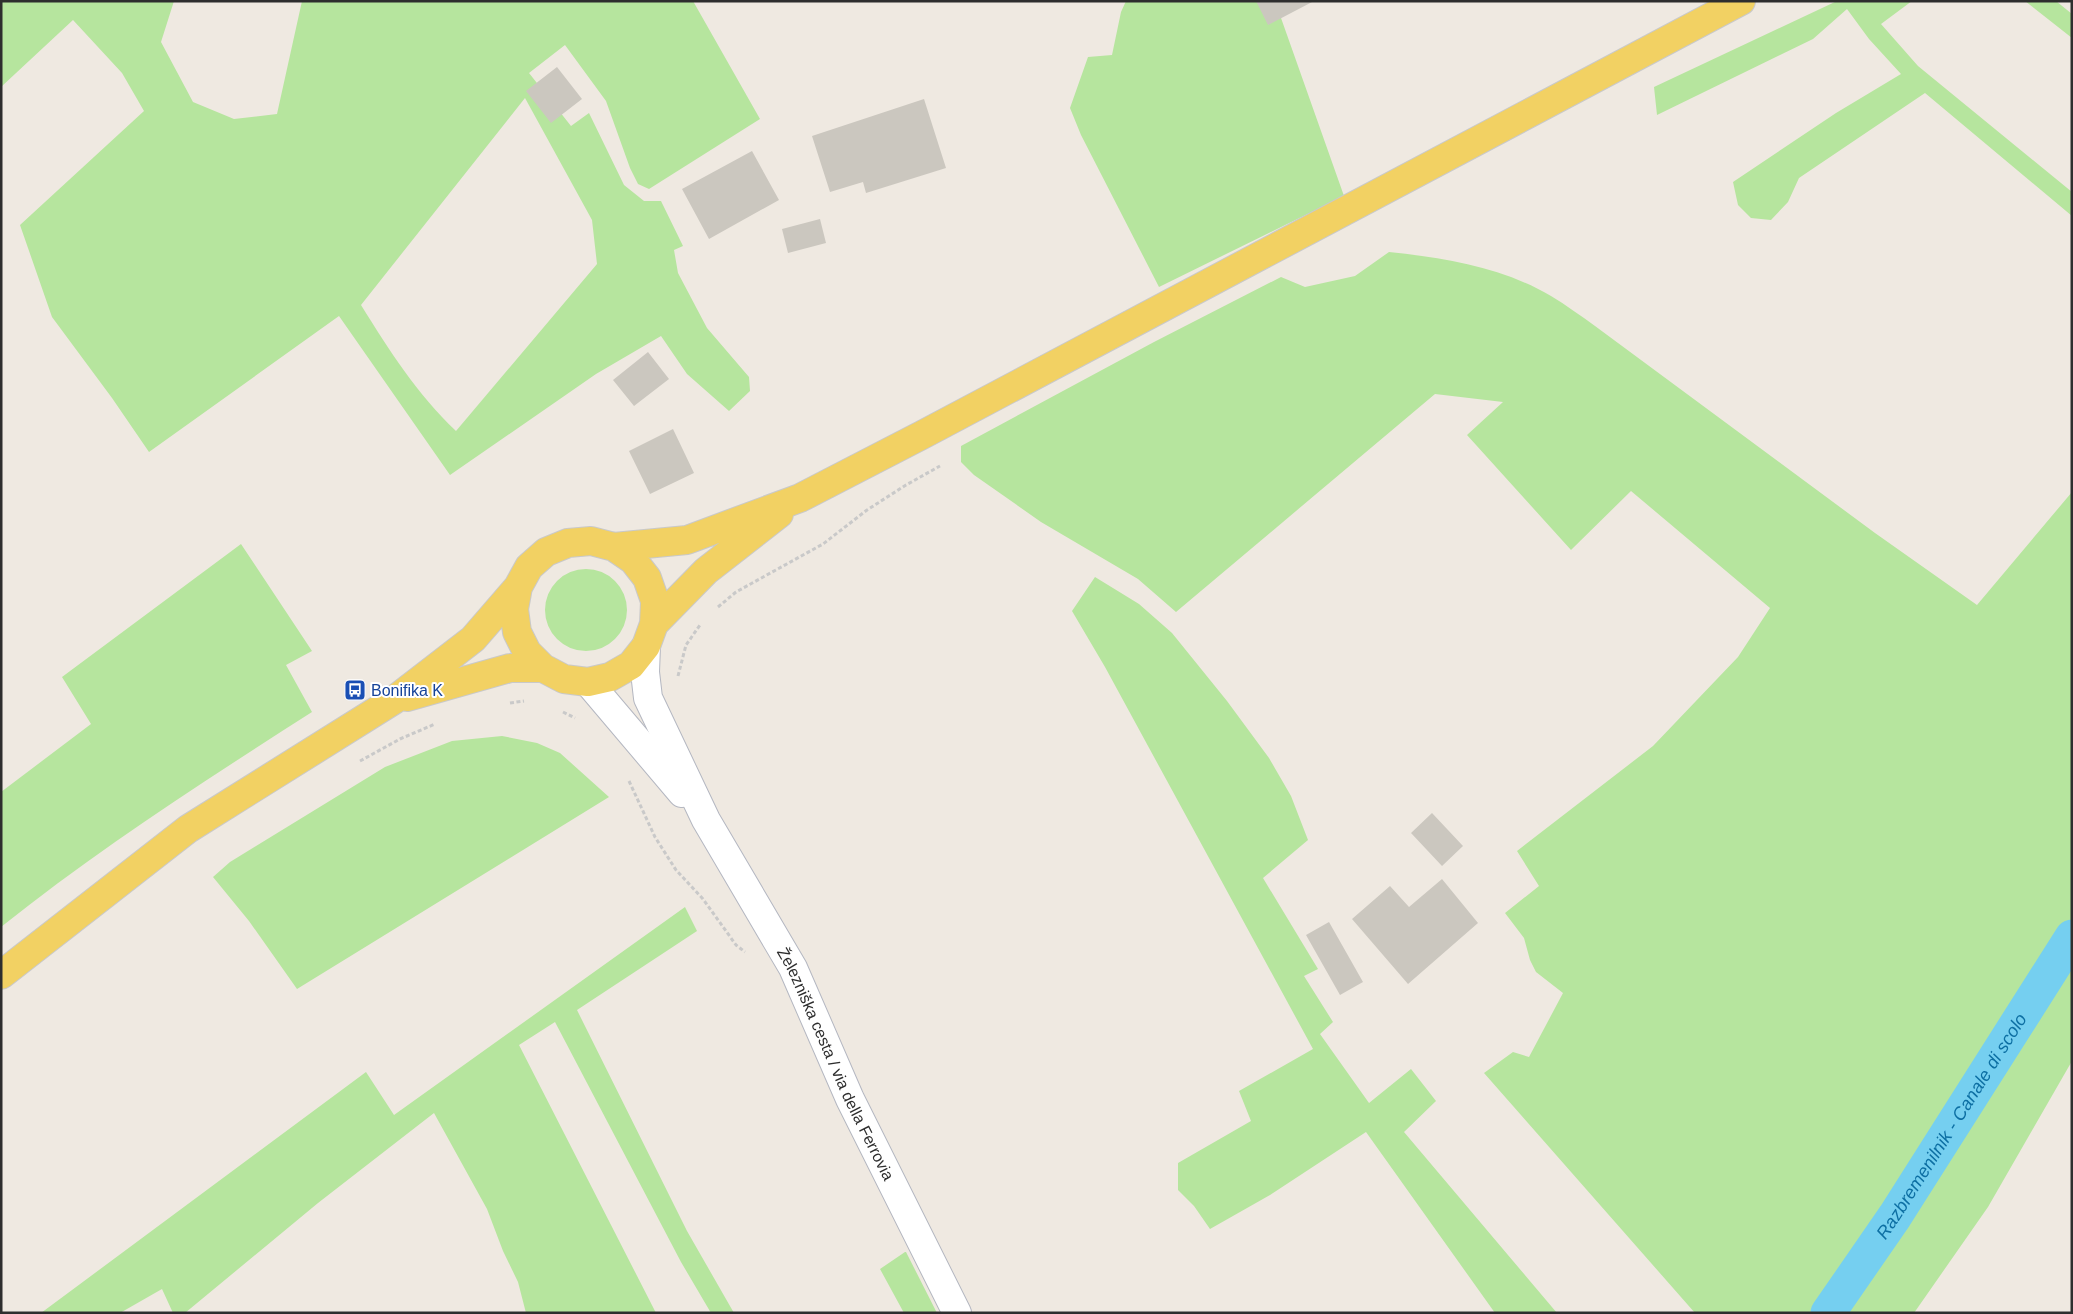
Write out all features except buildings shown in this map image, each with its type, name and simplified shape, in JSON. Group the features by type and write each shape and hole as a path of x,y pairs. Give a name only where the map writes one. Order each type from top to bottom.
{"main road":[{"path":"614,547 687,540 800,498 1741,1"},
{"path":"518,587 514,609 517,632 527,652 543,668 564,679 588,682 610,677 631,665 650,635 706,571 800,498"},
{"path":"1,975 188,830 394,700 473,639 518,587 530,567 546,552 568,542 591,541 614,547 633,560 647,578 655,601 650,635"},
{"path":"394,700 510,668 543,668"}],"street":[{"name":"Železniška cesta / via della Ferrovia","path":"650,635 645,672 648,698 706,820 793,968 850,1099 956,1313"},
{"name":"Železniška cesta / via della Ferrovia","path":"588,682 706,820"}],"path":[{"path":"713,611 736,592 823,544 867,510 906,484 940,466"},
{"path":"678,678 686,645 700,624"},
{"path":"504,703 532,701"},
{"path":"556,710 579,721"},
{"path":"357,762 400,739 442,721"},
{"path":"625,774 634,790 654,838 676,870 703,900 736,945 751,956"}],"green space":[{"path":"1,1 174,1 161,42 193,102 234,119 277,114 302,1 693,1 760,119 649,189 638,184 630,168 606,101 565,45 529,73 571,126 589,113 624,185 644,201 661,201 683,246 674,250 678,273 707,328 749,377 750,391 729,411 687,374 661,336 596,374 450,475 339,316 149,452 52,317 20,225 144,111 122,73 73,20 1,87","holes":["525,98 592,220 597,264 456,431 416,387 361,305"]},
{"path":"1126,1 1275,1 1344,196 1159,287 1081,135 1070,108 1088,57 1112,55 1121,12"},
{"path":"1837,1 1912,1 1881,24 1918,66 2072,192 2072,216 1925,93 1799,178 1788,202 1771,220 1751,218 1738,205 1733,182 1836,113 1901,74 1869,39 1847,9 1813,39 1657,115 1654,87"},
{"path":"2025,1 2056,1 2072,14 2072,38"},
{"path":"1389,252 1473,265 1513,278 1551,296 1595,326 1875,533 1977,605 2072,492 2072,1061 1988,1207 1914,1313 1695,1313 1484,1073 1513,1052 1529,1057 1563,993 1536,972 1530,960 1524,938 1505,913 1539,886 1517,851 1653,746 1738,657 1770,608 1631,491 1571,550 1467,435 1503,402 1435,394 1176,612 1138,579 1041,522 974,475 961,462 961,446 1154,342 1281,277 1305,287 1355,276"},
{"path":"241,544 312,651 286,665 312,712 115,842 1,927 1,792 91,724 62,677"},
{"path":"586,569 602,572 615,581 624,594 627,610 624,626 615,639 602,648 586,651 570,648 557,639 548,626 545,610 548,594 557,581 570,572"},
{"path":"1095,577 1139,604 1172,633 1227,701 1269,758 1291,796 1308,840 1263,878 1318,969 1304,976 1333,1022 1320,1034 1369,1103 1411,1069 1436,1101 1404,1132 1557,1313 1495,1313 1366,1132 1270,1195 1210,1229 1194,1206 1178,1190 1178,1163 1251,1121 1239,1091 1313,1049 1105,667 1072,611"},
{"path":"502,736 537,743 560,753 609,797 297,989 249,921 213,877 230,862 385,767 452,741"},
{"path":"685,907 697,931 577,1010 687,1231 734,1313 711,1313 681,1262 555,1022 519,1045 656,1313 526,1313 518,1282 503,1251 487,1209 434,1113 318,1203 185,1313 173,1313 162,1289 120,1313 41,1313 366,1072 394,1115"},
{"path":"905,1252 937,1313 904,1313 880,1269"}],"waterway":[{"name":"Razbremenilnik - Canale di scolo","path":"1828,1313 1895,1216 2072,937"}],"place":[{"name":"Bonifika K","path":"355,690"}]}
